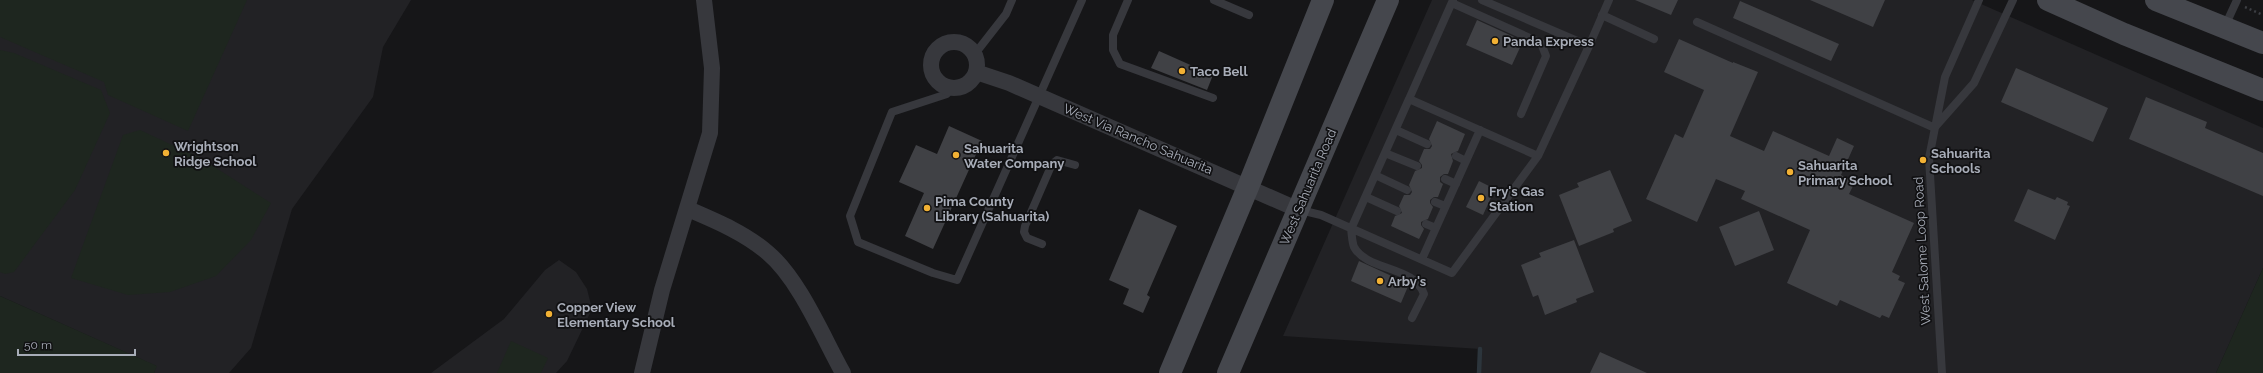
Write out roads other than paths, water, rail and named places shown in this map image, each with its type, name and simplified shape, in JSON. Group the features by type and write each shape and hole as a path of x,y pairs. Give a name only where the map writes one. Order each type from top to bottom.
{"main road":[{"path":"1170,373 1248,187 1323,0"},
{"name":"West Sahuarita Road","path":"1228,373 1388,0"},
{"path":"2048,0 2124,34 2263,90"},
{"path":"2156,0 2263,43"}],"street":[{"path":"642,373 662,290 710,133 712,68 704,0"},
{"path":"960,43 966,46 974,55 977,64 976,72 967,84 960,87 947,87 938,82 931,68 932,61 939,48 946,44 960,43"},
{"name":"West Via Rancho Sahuarita","path":"976,72 1009,83 1299,210"},
{"path":"688,208 736,231 769,254 790,279 842,373"}],"lane":[{"path":"974,55 1006,14 1012,0"},
{"path":"947,87 947,94 892,112 850,216 858,242 933,274 957,280 1082,0"},
{"path":"1128,0 1114,35 1113,50 1120,64 1213,98"},
{"path":"1214,0 1249,15"},
{"path":"1482,0 1589,46"},
{"path":"1299,210 1321,215 1452,273 1538,156 1609,0"},
{"name":"West Salome Loop Road","path":"1942,373 1929,158 1945,77 1979,0"},
{"path":"1697,22 1935,128 1974,84 2013,0"},
{"path":"2224,28 2237,0"},
{"path":"1412,318 1424,294 1421,285 1413,279 1360,255 1354,246 1352,229 1453,2 1541,43 1546,56 1521,114"},
{"path":"1602,15 1654,39"},
{"path":"1409,99 1538,156"},
{"path":"1396,130 1427,144"},
{"path":"1422,259 1480,130"},
{"path":"1385,153 1417,166"},
{"path":"1456,156 1466,161"},
{"path":"1042,244 1028,238 1024,232 1025,226 1052,164 1056,160 1062,160 1075,165"},
{"path":"1375,175 1407,190"},
{"path":"1446,179 1456,184"},
{"path":"1366,197 1397,211"},
{"path":"1435,202 1445,206"},
{"path":"1426,224 1436,228"}],"waterway":[{"path":"1479,373 1480,349"}],"place":[{"name":"Panda Express","path":"1495,41"},
{"name":"Taco Bell","path":"1182,71"},
{"name":"Wrightson Ridge School","path":"166,153"},
{"name":"Sahuarita Water Company","path":"956,155"},
{"name":"Sahuarita Schools","path":"1923,160"},
{"name":"Sahuarita Primary School","path":"1790,172"},
{"name":"Fry's Gas Station","path":"1481,198"},
{"name":"Pima County Library (Sahuarita)","path":"927,208"},
{"name":"Arby's","path":"1380,281"},
{"name":"Copper View Elementary School","path":"549,314"}]}
